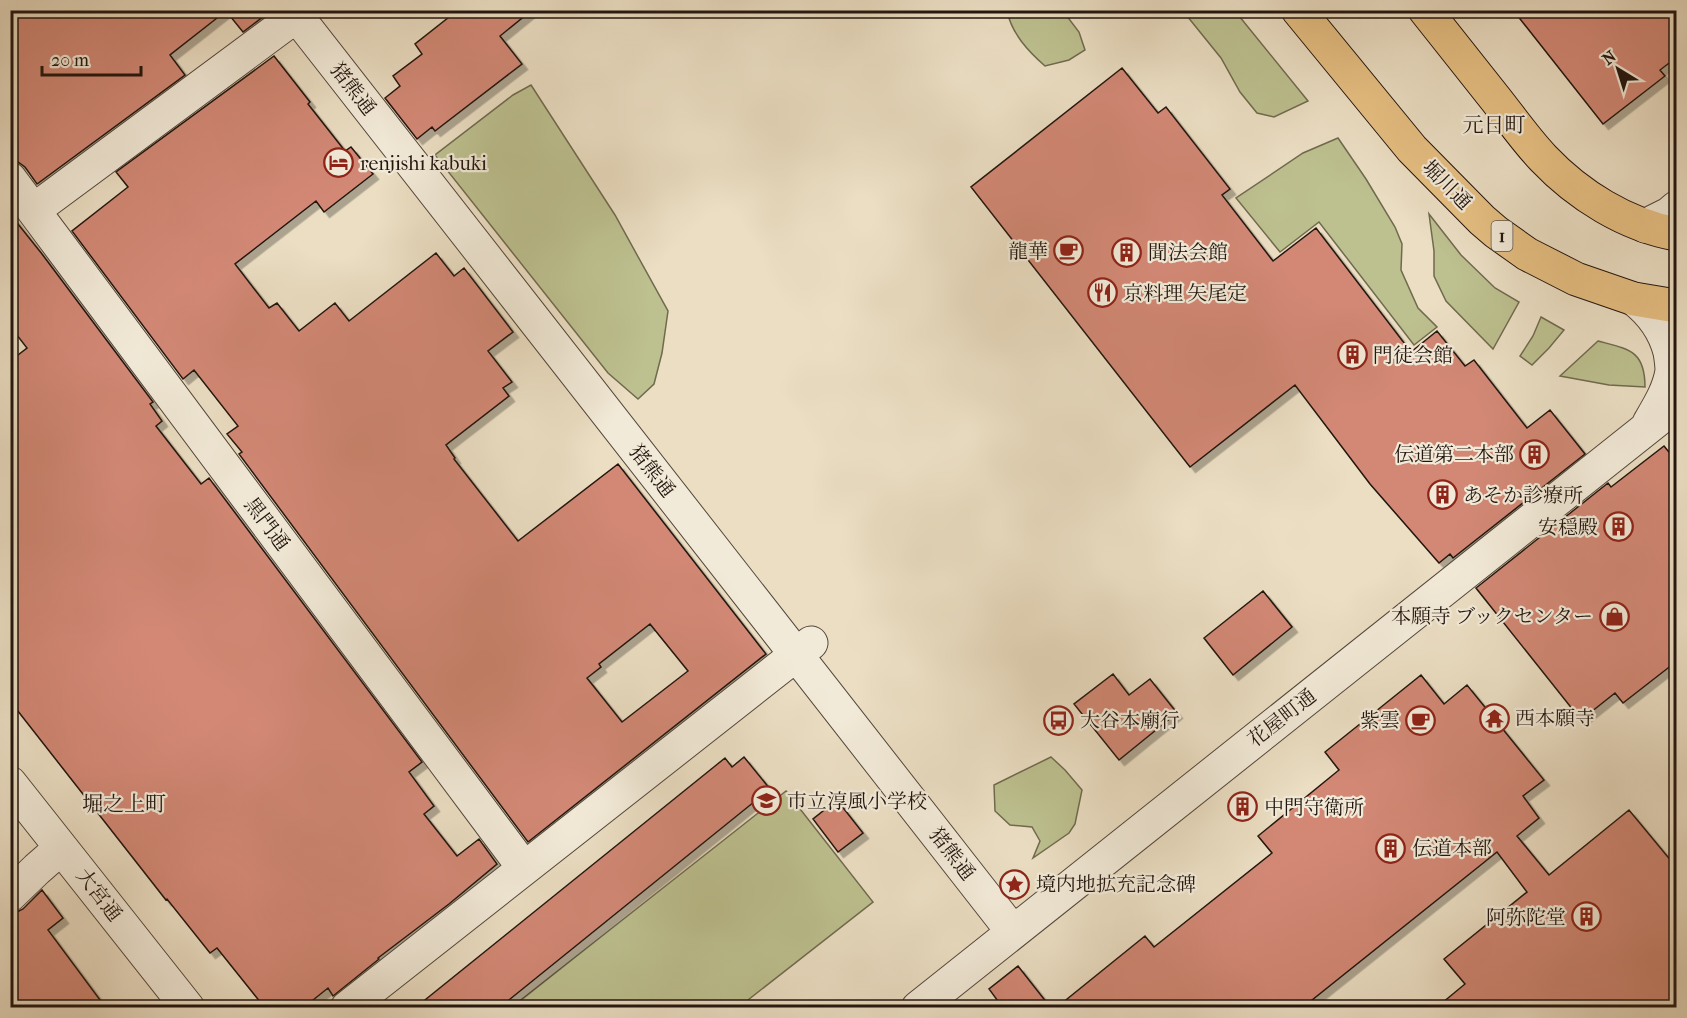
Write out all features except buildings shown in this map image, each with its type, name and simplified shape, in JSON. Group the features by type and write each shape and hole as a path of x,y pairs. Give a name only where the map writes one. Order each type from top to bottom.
{"highway":[{"name":"堀川通","path":"1298,10 1412,149 1496,232 1527,254 1591,285 1634,299 1677,306"},
{"path":"1425,10 1552,168 1598,204 1615,213 1645,226 1677,234"}],"street":[{"path":"34,210 294,13"},
{"name":"猪熊通","path":"294,13 803,649 1013,932"},
{"name":"黒門通","path":"10,179 524,868"},
{"path":"1645,226 1677,208"},
{"name":"花屋町通","path":"1634,299 1648,310 1659,324 1667,340 1672,369 1664,399 1646,429"},
{"name":"花屋町通","path":"918,1008 1677,405"},
{"path":"347,1008 803,649"},
{"name":"大宮通","path":"10,783 188,1008"},
{"path":"10,895 61,848"}],"green space":[{"path":"1007,11 1063,11 1079,32 1085,50 1069,60 1045,66 1021,42"},
{"path":"1183,11 1235,11 1308,101 1274,117 1257,113 1240,92 1221,58"},
{"path":"531,85 615,215 668,311 662,353 654,384 638,399 608,373 435,155 513,95"},
{"path":"1338,138 1395,227 1402,244 1401,270 1418,308 1437,327 1414,345 1319,222 1280,252 1236,198 1303,153"},
{"path":"1429,214 1461,255 1495,288 1519,302 1493,349 1446,301 1434,276 1434,251"},
{"path":"1541,317 1564,330 1532,365 1520,356 1533,336"},
{"path":"1598,341 1633,353 1642,365 1645,387 1609,385 1560,376"},
{"path":"1051,757 1082,790 1075,824 1069,833 1033,858 1040,841 1032,827 1010,825 995,811 994,785"},
{"path":"786,791 873,902 739,1007 676,1007 671,1001 662,1008 512,1007"}],"place":[{"name":"renjishi kabuki","path":"339,163"},
{"name":"龍華","path":"1069,251"},
{"name":"聞法会館","path":"1127,252"},
{"name":"京料理 矢尾定","path":"1102,293"},
{"name":"門徒会館","path":"1352,355"},
{"name":"伝道第二本部","path":"1535,454"},
{"name":"あそか診療所","path":"1442,495"},
{"name":"安穏殿","path":"1619,527"},
{"name":"本願寺 ブックセンター","path":"1614,616"},
{"name":"西本願寺","path":"1494,718"},
{"name":"大谷本廟行","path":"1059,720"},
{"name":"紫雲","path":"1421,720"},
{"name":"市立淳風小学校","path":"766,801"},
{"name":"中門守衛所","path":"1243,807"},
{"name":"伝道本部","path":"1391,848"},
{"name":"境内地拡充記念碑","path":"1015,884"},
{"name":"阿弥陀堂","path":"1587,917"}],"district":[{"name":"元日町","path":"1494,125"},
{"name":"堀之上町","path":"124,804"}]}
